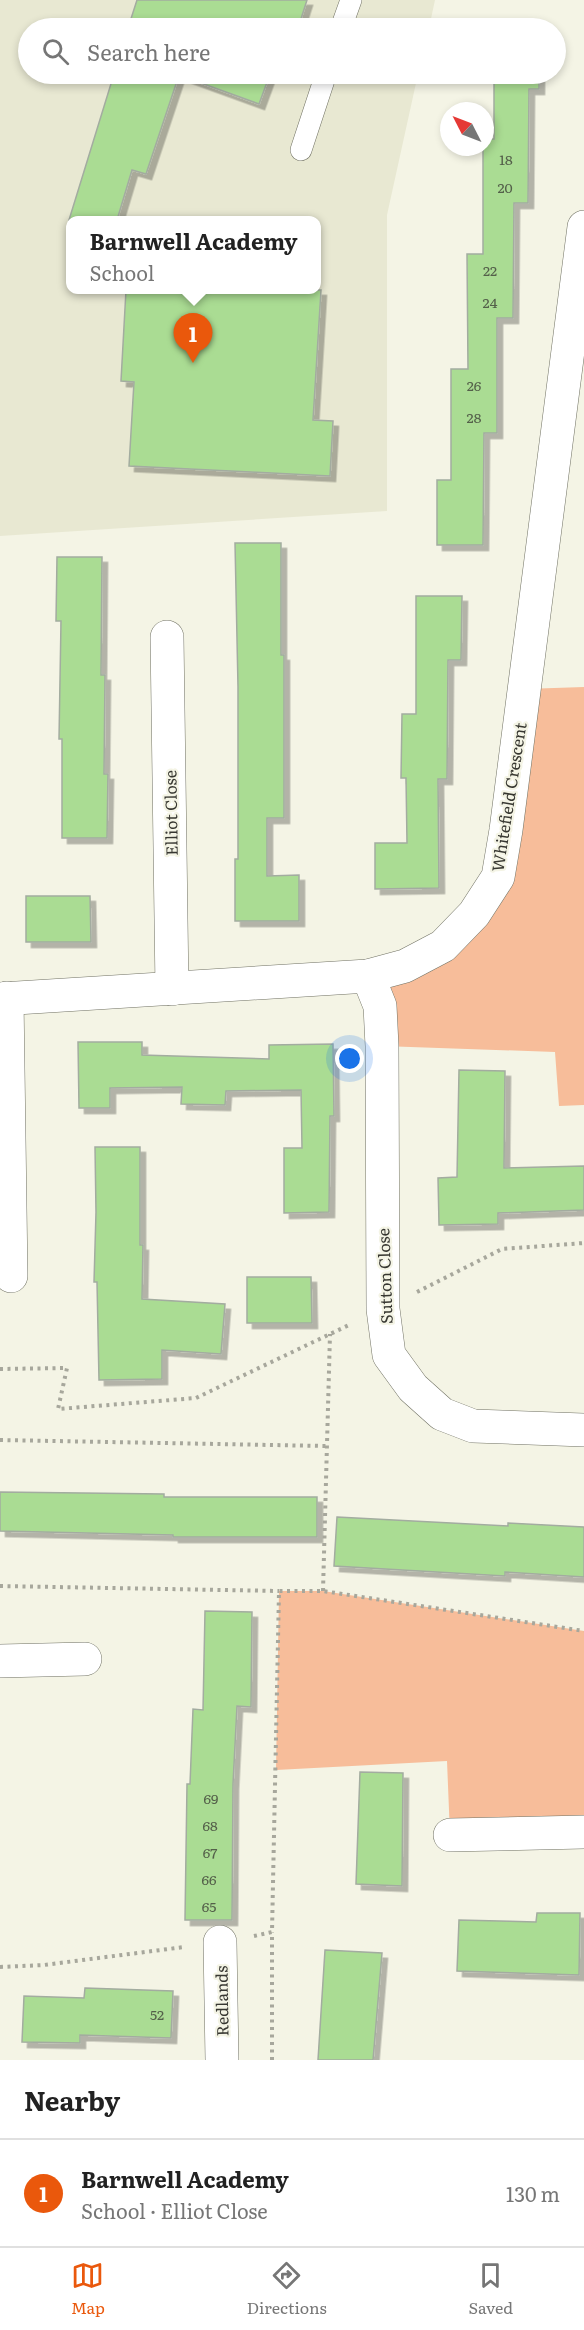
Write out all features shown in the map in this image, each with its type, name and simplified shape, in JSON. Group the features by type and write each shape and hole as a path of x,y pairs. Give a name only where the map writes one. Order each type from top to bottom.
{"street":[{"name":"Whitefield Crescent","path":"11,1276 3,998 368,976 405,966 443,946 474,914 498,877 584,227"},
{"name":"Elliot Close","path":"167,637 172,988"},
{"name":"Sutton Close","path":"368,976 380,1006 383,1309 389,1354 413,1388 442,1414 473,1426 584,1430"},
{"path":"0,1661 85,1659"},
{"path":"450,1835 584,1832"},
{"name":"Redlands","path":"220,1942 222,2060"}],"lane":[{"path":"345,18 351,0"},
{"path":"301,150 323,84"}],"path":[{"path":"0,1368 67,1368 58,1409 196,1398 383,1309 502,1249 584,1243"},
{"path":"323,1591 330,1334"},
{"path":"0,1440 326,1446"},
{"path":"0,1586 323,1591 584,1631"},
{"path":"272,2060 272,1932 279,1591"},
{"path":"0,1966 44,1965 220,1942 272,1932"}],"shaded area":[{"path":"0,0 435,0 431,18 18,18 18,84 416,84 387,215 387,511 0,536"},
{"path":"584,687 584,1105 559,1106 555,1052 382,1046 368,976 474,914 524,689"},
{"path":"279,1591 323,1591 584,1631 584,1832 450,1835 447,1761 276,1770"}],"building":[{"path":"137,0 307,0 301,18 131,18"},
{"path":"111,84 176,84 146,174 132,170 118,216 70,216"},
{"path":"204,84 266,84 259,104"},
{"path":"494,84 539,84 539,89 529,89 528,203 514,203 513,318 497,318 497,433 484,433 483,545 437,545 437,480 451,480 451,369 468,369 467,254 483,254 483,156 494,156"},
{"path":"126,294 321,294 313,420 333,421 330,476 129,466 134,382 121,381"},
{"path":"235,543 281,543 284,818 267,818 267,876 299,875 299,921 235,921 235,859 238,859 238,687"},
{"path":"57,557 102,557 101,675 105,675 104,774 108,774 107,838 62,838 62,739 59,739 61,621 56,621"},
{"path":"416,596 462,596 461,660 448,660 447,779 438,779 439,888 375,889 375,843 407,843 406,778 401,778 402,714 416,714"},
{"path":"26,896 90,896 91,942 26,942"},
{"path":"78,1042 142,1042 142,1055 269,1059 269,1045 333,1044 334,1116 330,1116 329,1212 284,1213 284,1148 302,1148 301,1090 226,1091 225,1105 181,1104 182,1087 110,1088 110,1108 79,1108"},
{"path":"459,1070 505,1071 504,1168 584,1166 584,1210 498,1213 498,1224 439,1225 438,1178 457,1177"},
{"path":"95,1147 140,1147 142,1299 225,1304 221,1354 162,1350 162,1379 99,1380 97,1282 94,1282"},
{"path":"247,1277 311,1277 312,1323 247,1323"},
{"path":"0,1492 164,1494 164,1497 317,1497 317,1537 173,1537 173,1535 0,1531"},
{"path":"337,1517 508,1526 508,1523 584,1527 584,1577 505,1572 505,1576 334,1566"},
{"path":"205,1611 252,1612 251,1707 237,1706 233,1784 232,1920 185,1920 187,1784 190,1784 193,1709 203,1710"},
{"path":"360,1772 403,1773 402,1886 356,1884"},
{"path":"537,1913 580,1913 579,1975 457,1971 459,1920 536,1922"},
{"path":"325,1950 382,1953 373,2060 318,2060"},
{"path":"85,1988 173,1991 171,2038 80,2035 80,2043 22,2042 24,1996 84,1998"}],"place":[{"name":"Barnwell Academy","path":"193,363"}]}
